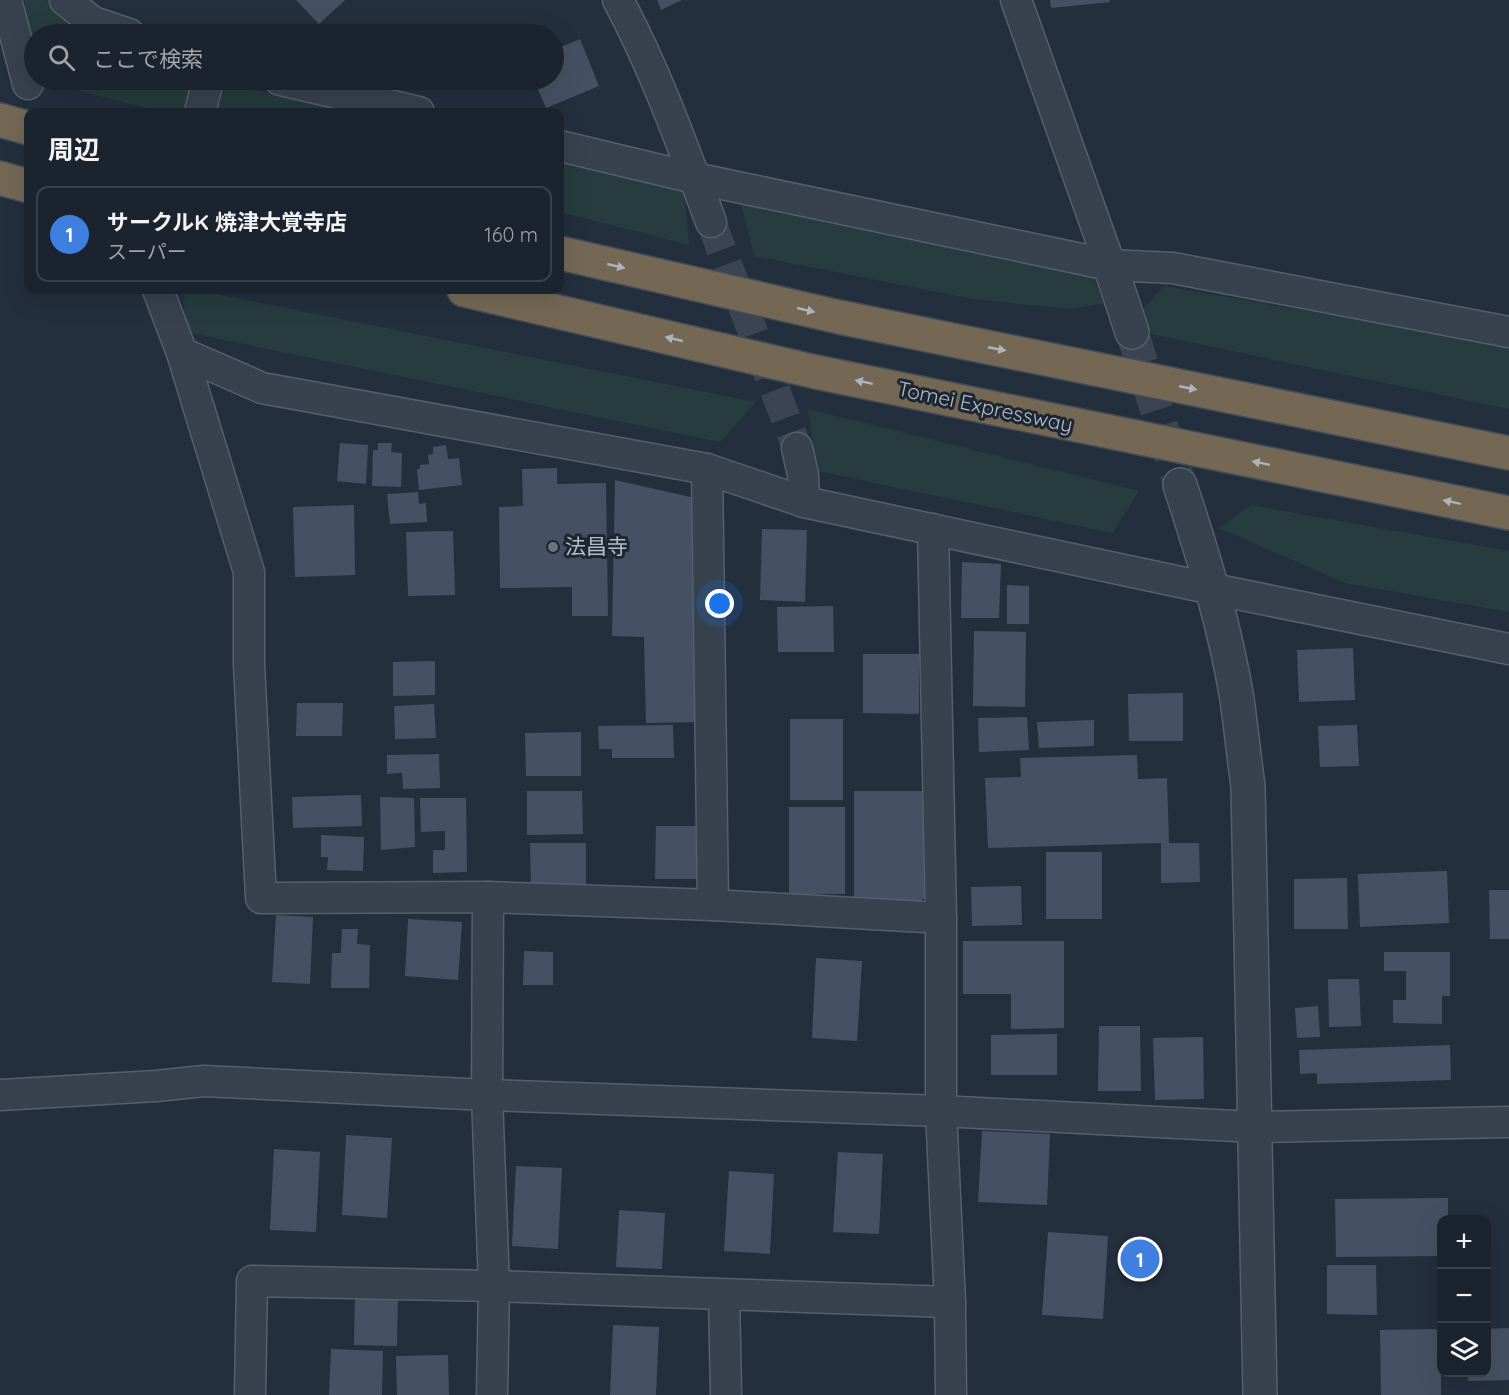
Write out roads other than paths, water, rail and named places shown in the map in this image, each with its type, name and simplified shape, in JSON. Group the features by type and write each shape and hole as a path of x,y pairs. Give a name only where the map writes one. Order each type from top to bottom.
{"highway":[{"path":"0,120 24,127"},
{"path":"0,178 24,185"},
{"path":"564,253 839,317 1509,453"},
{"name":"Tomei Expressway","path":"481,294 816,372 1509,513"}],"street":[{"path":"6,0 24,69"},
{"path":"65,0 93,22 99,24"},
{"path":"618,0 632,26 668,109 711,222"},
{"path":"1016,0 1132,332"},
{"path":"201,108 206,90"},
{"path":"323,90 402,108"},
{"path":"564,147 694,178 1110,265 1173,268 1509,332"},
{"path":"160,294 182,353 249,572 249,665 261,898 488,897 713,905 941,918"},
{"path":"182,353 262,388 706,469 804,502 1213,590 1509,649"},
{"path":"797,448 803,476 804,502"},
{"path":"706,469 713,905"},
{"path":"1180,485 1213,590 1237,699 1248,786 1260,1395"},
{"path":"933,529 941,918 941,1111 950,1302 951,1395"},
{"path":"488,897 488,1095 494,1286 492,1395"},
{"path":"0,1095 204,1081 488,1095 941,1111 1255,1127 1509,1122"},
{"path":"250,1395 252,1281 494,1286 950,1302"},
{"path":"724,1295 726,1395"}],"tunnel":[{"path":"711,222 797,448"},
{"path":"1132,332 1180,485"}],"place":[{"name":"法昌寺","path":"553,547"},
{"name":"サークルK 焼津大覚寺店","path":"1140,1259"}]}
